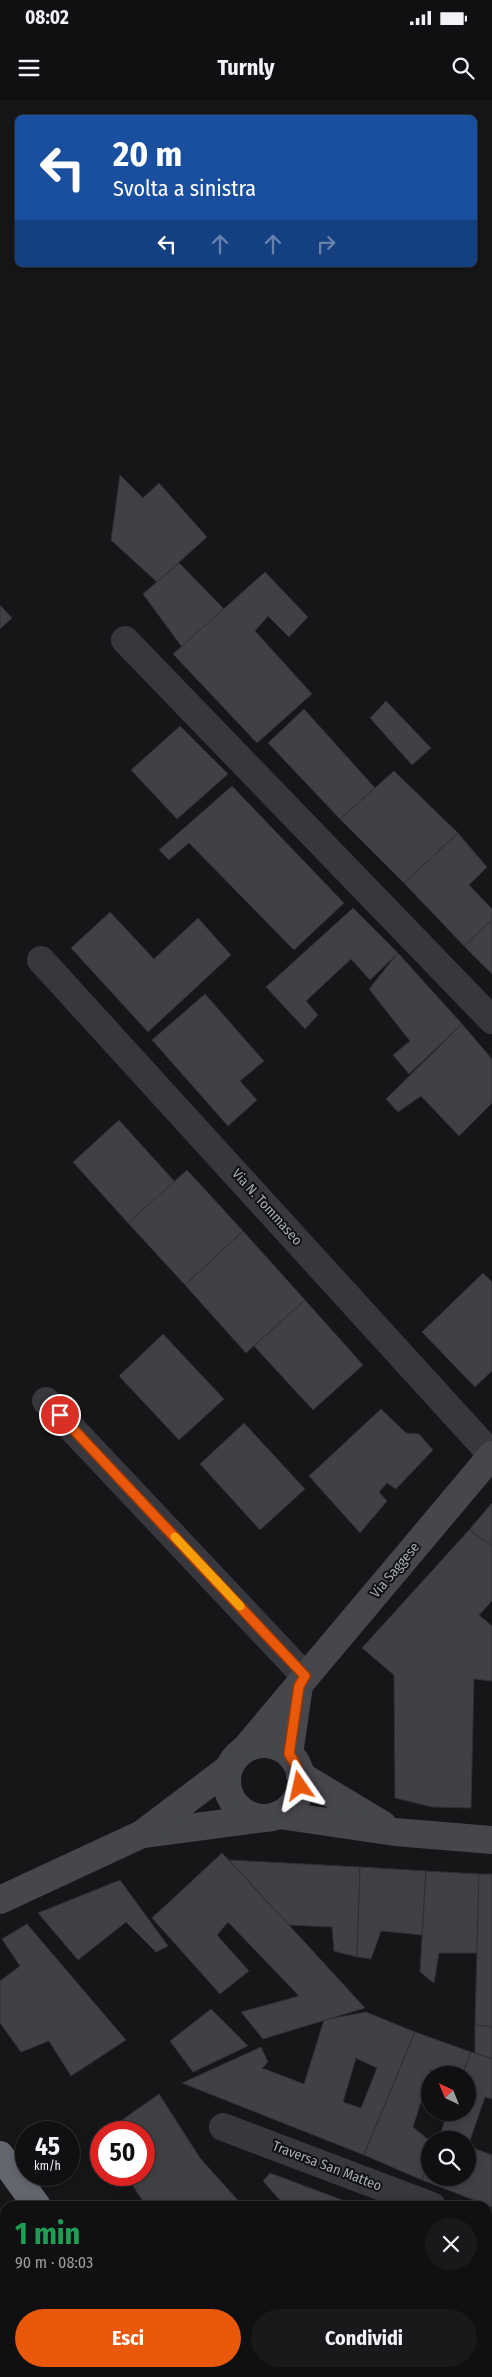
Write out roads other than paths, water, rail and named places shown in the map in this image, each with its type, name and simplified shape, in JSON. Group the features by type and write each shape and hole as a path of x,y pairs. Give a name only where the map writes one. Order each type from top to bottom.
{"highway":[{"path":"0,2155 33,2201"}],"main road":[{"name":"Via Saggese","path":"237,1758 492,1455"},
{"path":"142,1834 273,1816 289,1808 296,1798 300,1786 295,1764 302,1681"},
{"path":"0,1900 142,1834 256,1745 268,1744 279,1747 295,1764 395,1832"},
{"path":"237,1758 227,1786 234,1804 243,1812 255,1817 273,1816 395,1832 492,1840"}],"street":[{"path":"125,640 492,1020"},
{"name":"Via N. Tommaseo","path":"41,960 492,1455"},
{"path":"46,1401 302,1681"},
{"name":"Traversa San Matteo","path":"223,2127 419,2201"}]}
